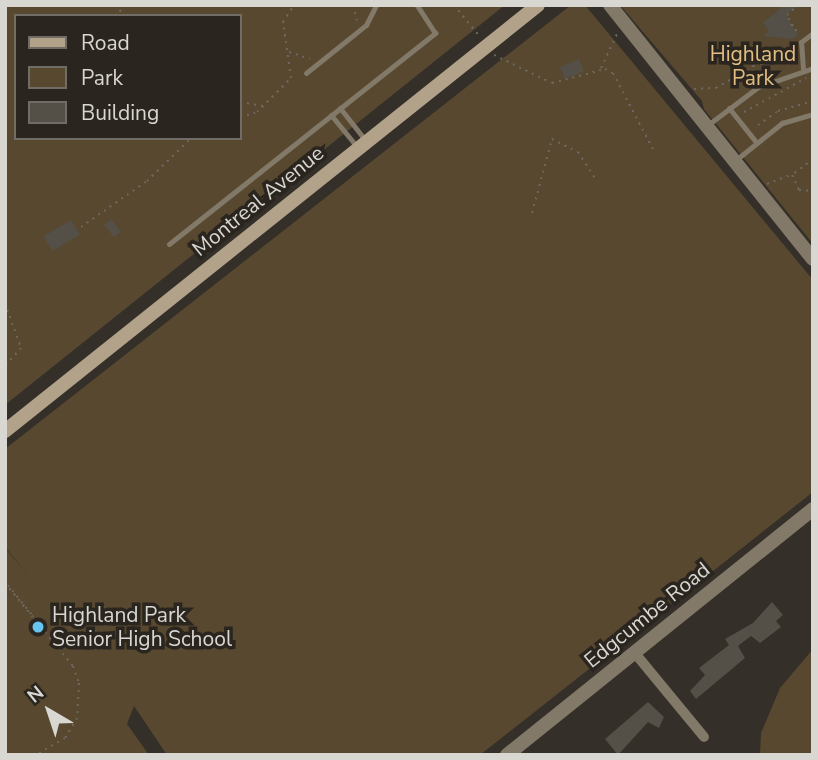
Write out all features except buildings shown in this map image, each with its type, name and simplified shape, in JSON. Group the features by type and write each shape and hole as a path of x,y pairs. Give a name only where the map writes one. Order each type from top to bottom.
{"main road":[{"name":"Montreal Avenue","path":"5,431 538,5"}],"street":[{"path":"610,5 813,259"},
{"name":"Edgcumbe Road","path":"508,755 813,509"},
{"path":"634,652 704,737"}],"lane":[{"path":"306,73 366,25 376,5"},
{"path":"169,244 435,33 417,5"},
{"path":"803,69 799,56 804,40 813,33"},
{"path":"706,126 773,79 813,68"},
{"path":"340,108 362,144"},
{"path":"729,108 756,142"},
{"path":"734,161 782,123 813,114"},
{"path":"331,115 362,144"}],"path":[{"path":"242,116 264,107 291,78 283,22 294,5"},
{"path":"353,5 357,23"},
{"path":"454,5 498,59 552,83 601,70 613,73 655,153"},
{"path":"798,5 787,15 804,40"},
{"path":"601,70 617,34"},
{"path":"288,51 311,60"},
{"path":"694,89 716,89 753,66 792,56"},
{"path":"744,113 771,94 804,82 808,75"},
{"path":"242,102 264,107"},
{"path":"758,125 778,111 813,102"},
{"path":"531,213 552,139 578,152 595,178"},
{"path":"81,227 147,181 189,140"},
{"path":"759,191 775,178 792,175 813,159"},
{"path":"792,175 799,190 813,191"},
{"path":"5,303 20,348 5,366"},
{"path":"6,584 73,666 81,703 65,738 35,755"}],"green space":[{"path":"5,5 505,5 5,405"},
{"path":"571,5 585,5 813,280 813,492 480,755 167,755 134,706 127,724 149,755 5,755 5,548 29,576 5,547 5,449"},
{"name":"Highland Park","path":"620,5 813,5 813,244 704,109 702,101"},
{"path":"813,649 813,755 760,755 761,733 780,688"}],"place":[{"name":"Highland Park Senior High School","path":"38,627"}]}
